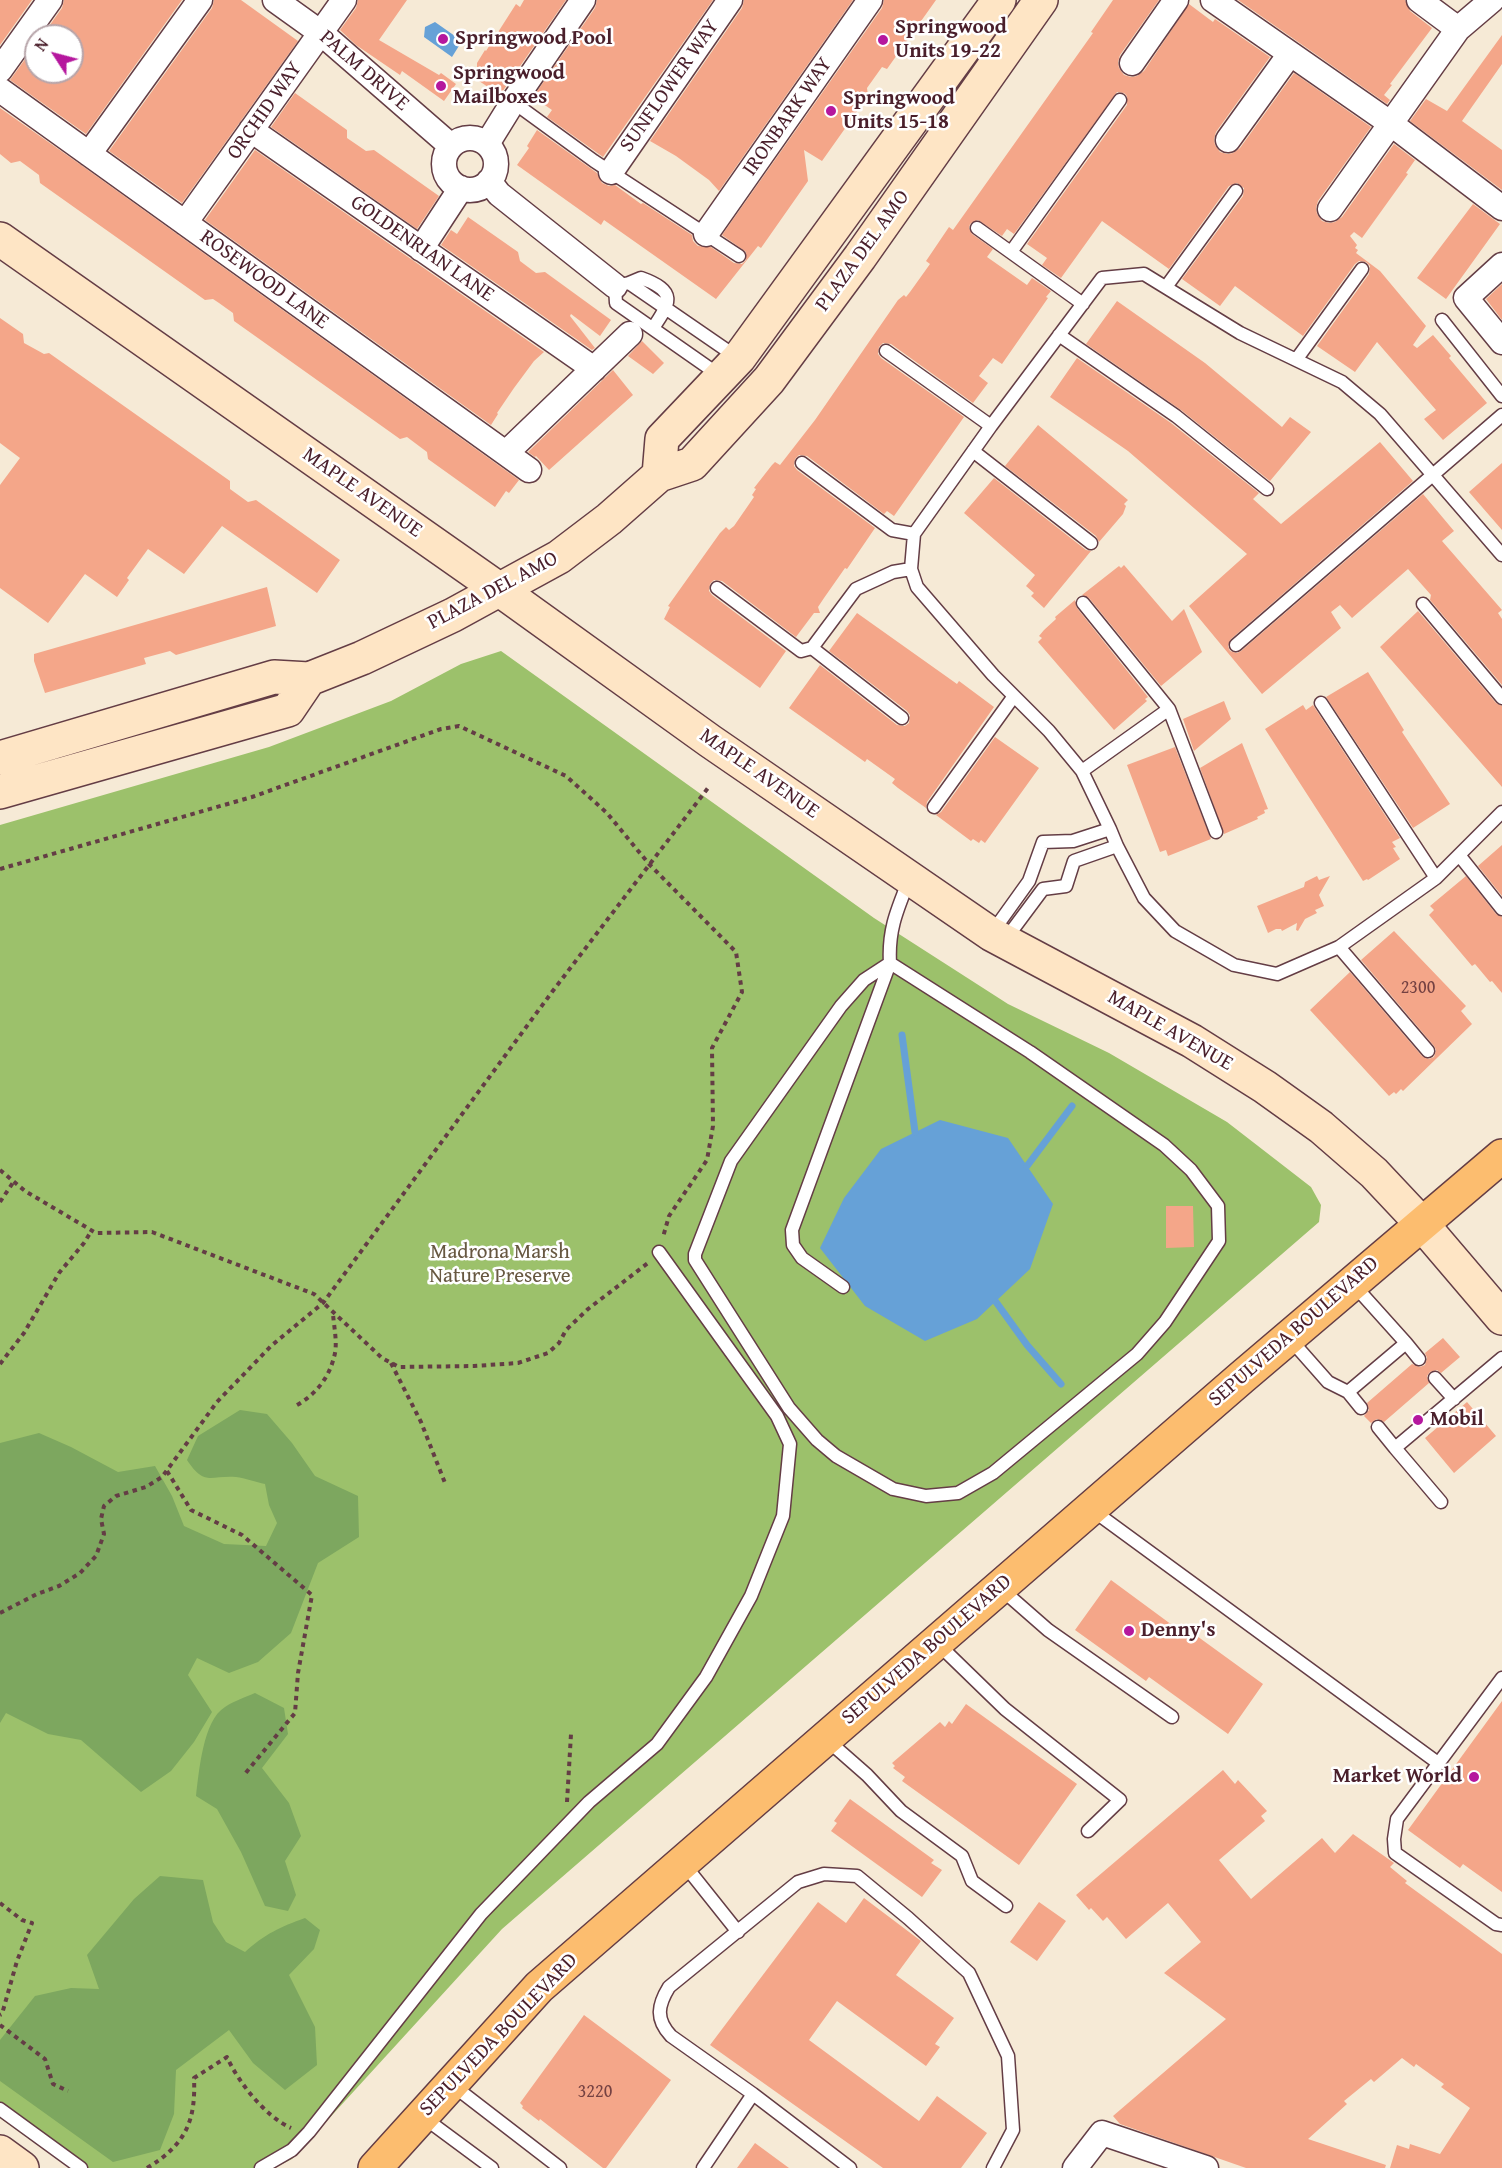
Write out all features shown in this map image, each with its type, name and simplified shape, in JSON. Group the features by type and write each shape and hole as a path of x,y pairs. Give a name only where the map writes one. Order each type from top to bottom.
{"main road":[{"name":"PLAZA DEL AMO","path":"13,771 274,677 309,679 362,658 500,590 559,557 609,519 659,475 692,464 760,390 860,257 1041,0"},
{"name":"PLAZA DEL AMO","path":"659,475 662,439 730,368 991,3"},
{"path":"991,3 1020,29"},
{"name":"MAPLE AVENUE","path":"0,239 909,879 998,938 1192,1041 1265,1087 1321,1127 1374,1173 1502,1318"},
{"path":"730,368 760,390"},
{"name":"SEPULVEDA BOULEVARD","path":"375,2168 539,1987 1090,1509 1502,1156"},
{"path":"0,2152 22,2168"}],"street":[{"path":"0,70 50,0"},
{"path":"89,154 200,0"},
{"name":"PALM DRIVE","path":"275,0 321,33 451,146"},
{"name":"ORCHID WAY","path":"185,223 344,0"},
{"path":"488,144 513,102 583,0"},
{"name":"SUNFLOWER WAY","path":"611,172 730,0"},
{"name":"IRONBARK WAY","path":"706,234 870,0"},
{"path":"1132,63 1176,0"},
{"path":"1213,0 1390,123 1502,208"},
{"path":"1419,0 1458,29"},
{"path":"1330,209 1458,29 1492,0"},
{"path":"1228,140 1290,54"},
{"name":"ROSEWOOD LANE","path":"0,90 529,470"},
{"name":"GOLDENRIAN LANE","path":"251,130 594,369"},
{"path":"469,138 479,139 488,144 494,153 496,162 489,181 481,187 471,189 461,188 453,183 444,165 451,146 459,140 469,138"},
{"path":"489,181 499,194 622,285"},
{"path":"422,249 461,188"},
{"path":"1502,265 1466,298 1502,342"},
{"path":"506,453 594,369 641,331"},
{"path":"1075,2168 1102,2133 1206,2168"}],"lane":[{"path":"1011,252 1120,100"},
{"path":"513,102 611,172 739,256"},
{"path":"1166,287 1236,191"},
{"path":"977,228 1083,304"},
{"path":"1296,360 1362,269"},
{"path":"1499,547 1432,475 1380,414 1342,382 1240,333 1144,274 1102,278 991,426 914,534 911,570 917,586 993,675 1049,731 1082,771 1144,898 1175,931 1234,965 1277,974 1339,947 1436,878 1502,812"},
{"path":"622,285 667,308 730,368 641,331 616,303 622,285"},
{"path":"641,331 667,308"},
{"path":"1442,320 1502,396"},
{"path":"1059,335 1176,416 1267,489"},
{"path":"886,351 991,426"},
{"path":"1236,645 1502,415"},
{"path":"973,451 1091,543"},
{"path":"802,464 892,530 914,534"},
{"path":"717,588 801,651 812,648 856,589 894,572 911,570"},
{"path":"1083,603 1169,710 1216,832"},
{"path":"1423,604 1502,698"},
{"path":"812,648 902,718"},
{"path":"934,807 1014,696"},
{"path":"1321,703 1436,878"},
{"path":"1082,771 1169,710"},
{"path":"998,938 1029,881 1043,842 1073,841 1110,829"},
{"path":"998,938 1043,889 1066,886 1074,861 1117,846"},
{"path":"1459,855 1502,909"},
{"path":"843,1287 802,1258 793,1245 792,1230 890,963 889,944 893,921 909,879"},
{"path":"1339,947 1428,1051"},
{"path":"890,963 1030,1052 1164,1145 1191,1170 1218,1206 1219,1241 1165,1322 1137,1354 993,1473 958,1493 926,1496 894,1490 836,1456 817,1440 789,1408 695,1260 695,1254 731,1161 841,1006 864,981 890,963"},
{"path":"261,2168 292,2150 309,2132 481,1914 589,1802 657,1743 706,1677 751,1596 783,1516 790,1444 777,1416 659,1252"},
{"path":"1352,1283 1419,1359"},
{"path":"1289,1338 1328,1382 1348,1392 1361,1408"},
{"path":"1348,1392 1406,1343"},
{"path":"1395,1448 1502,1358"},
{"path":"1435,1378 1454,1399"},
{"path":"1378,1427 1440,1502"},
{"path":"1090,1509 1438,1763"},
{"path":"1000,1587 1048,1630 1172,1717"},
{"path":"936,1642 1005,1709 1120,1800 1088,1831"},
{"path":"1502,1678 1397,1819 1394,1839 1395,1853 1496,1924 1502,1925"},
{"path":"825,1738 867,1775 901,1811 962,1856 972,1881 1006,1906"},
{"path":"682,1862 738,1932"},
{"path":"850,2168 753,2094 670,2036 660,2017 661,2000 669,1987 798,1882 824,1874 857,1876 969,1973 1008,2056 1013,2130 993,2168"},
{"path":"450,2084 560,2168"},
{"path":"703,2168 753,2094"},
{"path":"0,2109 81,2168"},
{"path":"421,2115 492,2168"}],"path":[{"path":"0,868 252,797 441,729 459,726 566,776 607,813 649,864 736,952 742,992 712,1048 712,1126 707,1160 669,1216 659,1252 643,1268 588,1309 566,1330 559,1343 548,1353 518,1363 399,1367 382,1358 314,1294 152,1232 96,1233 25,1191 0,1170"},
{"path":"0,1613 37,1594 59,1586 80,1573 96,1556 104,1534 101,1519 104,1506 116,1496 146,1487 162,1477 217,1402 271,1346 323,1303 708,788"},
{"path":"0,1202 14,1181"},
{"path":"0,1364 24,1333 59,1273 92,1230"},
{"path":"297,1405 309,1398 325,1379 335,1355 333,1314"},
{"path":"391,1362 421,1422 445,1483"},
{"path":"166,1471 191,1510 242,1535 312,1595 298,1673 295,1713 244,1775"},
{"path":"565,1826 571,1734"},
{"path":"0,1903 22,1920 32,1923 0,2015"},
{"path":"0,2025 45,2059 53,2084 68,2091"},
{"path":"147,2168 162,2159 177,2145 192,2119 195,2098 194,2078 227,2057 234,2074 264,2108 288,2127 309,2132"}],"green space":[{"name":"Madrona Marsh Nature Preserve","path":"501,651 874,918 1008,1004 1109,1053 1227,1122 1311,1187 1321,1205 1319,1222 502,1929 292,2159 274,2168 70,2168 0,2118 0,825 269,747 391,701 461,664"},
{"path":"240,1410 267,1414 292,1443 315,1476 358,1496 359,1537 318,1563 291,1633 258,1662 229,1673 197,1658 188,1675 212,1712 194,1742 171,1771 141,1792 81,1740 48,1734 6,1713 0,1723 0,1443 39,1433 118,1472 155,1466 172,1496 184,1526 224,1544 266,1546 277,1523 269,1505 265,1484 236,1477 204,1477 187,1460 198,1436"},
{"path":"255,1693 284,1708 288,1734 262,1768 289,1803 301,1836 285,1861 296,1895 288,1911 265,1906 241,1852 217,1809 196,1796 203,1747 212,1723 225,1707"},
{"path":"160,1876 203,1880 213,1922 226,1942 245,1952 273,1932 305,1918 320,1930 314,1949 289,1975 315,2027 317,2065 285,2090 253,2063 229,2030 176,2070 174,2114 160,2150 113,2162 0,2081 0,2040 35,1996 71,1988 99,1989 87,1955 134,1899"}],"water":[{"name":"Springwood Pool","path":"435,22 462,41 452,57 424,37 425,27"},
{"path":"940,1120 1008,1138 1053,1204 1030,1269 977,1319 925,1341 865,1306 820,1248 844,1198 881,1149"}],"building":[{"path":"0,0 32,0 0,45"},
{"path":"64,0 182,0 86,134 10,80 24,61 24,84 84,84 84,24 51,24 62,8"},
{"path":"214,0 241,0 298,41 182,203 109,151 212,8"},
{"path":"358,0 407,0 379,40 439,75 441,73 456,84 444,101 402,71 400,75 356,45 340,30 356,8"},
{"path":"524,0 566,0 500,95 473,77 477,70 477,63 485,50 516,4 520,7"},
{"path":"597,0 713,0 603,157 547,117 552,110 533,97 595,8"},
{"path":"744,0 853,0 719,191 709,180 676,156 650,141 742,8"},
{"path":"884,0 936,0 887,69 882,67 867,88 868,96 822,161 804,150 808,181 761,248 758,246 716,299 604,220 601,225 517,165 529,148 527,146 537,130 597,173 602,183 609,186 615,185 692,235 693,241 698,246 711,247 734,263 742,264 746,260 746,252 722,235 882,8"},
{"path":"1113,0 1159,0 1120,55 1119,68 1124,75 1137,76 1144,71 1189,4 1213,22 1215,19 1270,57 1216,132 1215,145 1220,152 1233,153 1240,148 1294,73 1371,127 1318,201 1317,214 1322,221 1335,222 1342,217 1394,144 1415,160 1406,173 1408,174 1362,238 1354,232 1350,236 1357,245 1356,253 1380,271 1426,326 1413,345 1417,348 1433,335 1487,403 1443,440 1424,419 1436,410 1377,342 1355,372 1317,346 1369,274 1370,266 1366,262 1359,261 1355,264 1303,336 1235,286 1220,306 1182,279 1243,196 1244,188 1237,183 1229,186 1169,269 1102,221 1061,278 1042,265 1047,258 1027,244 1127,105 1127,96 1117,92 1014,234 1007,229 1002,236 978,220 970,224 972,234 993,249 987,257 1027,285 1032,278 1051,291 1002,364 993,358 979,376 988,383 973,403 891,344 883,343 879,347 878,354 881,358 964,417 894,516 887,511 884,514 807,456 799,455 795,459 794,466 797,470 875,528 818,607 820,613 814,613 796,637 722,581 714,580 710,584 709,591 712,595 786,651 760,688 664,619 670,607 668,606 720,533 726,527 729,530 734,526 754,497 752,495 756,489 754,488 772,465 775,462 780,465 815,420 898,300 904,295 906,297 910,292 930,264 926,261 949,227 953,230 1093,33 1091,32"},
{"path":"1238,0 1405,0 1410,11 1432,28 1390,84 1392,85 1384,95 1390,100 1387,104"},
{"path":"1502,35 1502,64 1462,121 1502,150 1502,190 1410,121 1426,99 1447,111"},
{"path":"295,93 347,130 347,138 366,151 374,150 439,196 417,229 271,127"},
{"path":"0,108 519,480 509,493 506,491 495,507 428,459 427,452 407,437 400,439 234,321 233,313 219,303 213,299 205,300 40,183 39,175 20,161 11,163 0,154"},
{"path":"255,150 544,352 534,361 514,388 491,425 205,220"},
{"path":"1473,204 1500,224 1446,299 1417,278"},
{"path":"468,217 518,252 520,261 536,273 545,272 611,320 600,336 571,314 570,316 595,348 592,350 441,245 451,230 457,234"},
{"path":"1502,284 1502,320 1486,299"},
{"path":"1117,301 1205,363 1282,427 1290,417 1311,432 1270,481 1181,410 1086,344"},
{"path":"0,318 23,334 24,343 44,354 49,353 230,481 230,489 248,502 256,500 340,560 317,593 222,526 184,574 148,549 127,578 129,580 117,597 85,574 48,623 0,588 0,485 20,458 0,443"},
{"path":"642,341 664,363 653,374 628,356"},
{"path":"1077,358 1171,423 1259,493 1253,499 1281,524 1380,442 1413,481 1231,639 1228,646 1230,651 1237,653 1241,651 1423,494 1454,531 1442,541 1502,610 1498,613 1502,619 1502,685 1430,600 1431,595 1408,569 1352,618 1340,605 1331,612 1341,628 1262,694 1189,606 1247,554 1128,451 1050,397"},
{"path":"613,370 633,395 549,470 536,456 528,452"},
{"path":"1038,425 1128,500 1124,504 1126,506 1123,514 1099,542 1096,536 1005,466"},
{"path":"1502,463 1502,530 1469,492"},
{"path":"994,478 1086,550 1091,551 1044,608 1031,596 1034,593 1026,586 1035,575 964,513"},
{"path":"1124,565 1172,621 1184,609 1202,652 1161,686 1089,598 1082,595 1119,566 1121,568"},
{"path":"267,587 276,626 176,655 170,651 144,658 146,664 45,693 34,661 34,654"},
{"path":"1075,600 1077,608 1148,697 1145,699 1147,701 1114,730 1038,642 1042,638 1039,636 1056,619 1055,617"},
{"path":"1418,611 1496,703 1502,706 1502,787 1380,647"},
{"path":"857,613 957,684 959,681 994,707 927,802 926,808 892,783 895,779 867,759 865,762 789,708 820,665 897,725 905,726 909,723 910,715 907,711 829,651"},
{"path":"1368,672 1404,730 1402,732 1450,804 1413,828 1326,697"},
{"path":"1224,701 1231,719 1194,751 1183,719"},
{"path":"1303,705 1306,710 1313,705 1400,838 1392,842 1400,859 1368,880 1363,881 1265,729"},
{"path":"995,737 1039,768 985,843 981,840 979,843 973,839 971,841 936,815 941,812"},
{"path":"1242,743 1268,809 1257,817 1258,819 1224,834 1200,768"},
{"path":"1175,747 1211,839 1168,856 1166,850 1160,852 1127,765"},
{"path":"1502,845 1502,896 1478,866"},
{"path":"1317,876 1319,880 1330,876 1319,895 1324,906 1315,910 1317,913 1305,919 1298,931 1296,930 1297,923 1282,931 1276,929 1268,933 1257,906 1304,887 1305,882"},
{"path":"1466,876 1496,914 1502,917 1502,993 1475,964 1472,966 1429,915 1434,910 1430,906"},
{"path":"1394,931 1466,1006 1461,1011 1472,1024 1403,1091 1401,1089 1389,1096 1310,1010 1350,972 1422,1056 1429,1059 1434,1057 1436,1050 1434,1046 1361,960"},
{"path":"1166,1206 1193,1206 1194,1247 1166,1248"},
{"path":"1443,1338 1460,1357 1441,1373 1437,1370 1430,1372 1427,1376 1429,1383 1384,1422 1377,1419 1371,1423 1364,1416 1369,1410 1367,1403 1412,1364 1420,1367 1425,1365 1427,1358 1425,1353"},
{"path":"1467,1402 1496,1436 1454,1473 1425,1438"},
{"path":"1111,1580 1187,1636 1190,1631 1263,1684 1228,1734 1149,1677 1146,1681 1075,1630"},
{"path":"1502,1701 1502,1892 1463,1864 1460,1868 1408,1830"},
{"path":"966,1704 1077,1784 1019,1865 902,1781 905,1777 893,1768 895,1766 892,1763 940,1722 945,1727 949,1721 952,1724"},
{"path":"1223,1770 1235,1784 1238,1780 1267,1811 1261,1816 1265,1821 1219,1860 1251,1899 1322,1838 1335,1853 1353,1834 1394,1863 1390,1867 1407,1881 1405,1883 1502,1954 1502,2168 1390,2168 1397,2145 1409,2149 1410,2144 1440,2154 1470,2108 1441,2087 1444,2084 1416,2064 1414,2067 1402,2058 1374,2082 1371,2079 1344,2101 1347,2104 1308,2139 1386,2165 1385,2168 1246,2168 1120,2124 1113,2116 1226,2019 1164,1973 1201,1942 1168,1903 1126,1939 1107,1917 1103,1921 1076,1895"},
{"path":"850,1799 934,1860 931,1863 942,1870 922,1897 831,1831 837,1823 834,1821"},
{"path":"864,1898 921,1941 896,1975 954,2018 935,2044 940,2047 926,2066 837,2001 809,2040 919,2121 937,2096 987,2133 961,2168 883,2168 710,2045 818,1902 846,1923"},
{"path":"1039,1902 1066,1921 1037,1961 1010,1942"},
{"path":"584,2015 671,2080 606,2168 540,2119 539,2121 522,2108 520,2103"},
{"path":"755,2143 789,2168 737,2168"}],"waterway":[{"path":"902,1035 915,1132"},
{"path":"1027,1166 1072,1106"},
{"path":"996,1302 1027,1345 1061,1384"}],"place":[{"name":"Springwood Pool","path":"443,39"},
{"name":"Springwood Units 19-22","path":"883,40"},
{"name":"Springwood Mailboxes","path":"441,86"},
{"name":"Springwood Units 15-18","path":"831,111"},
{"name":"Mobil","path":"1418,1420"},
{"name":"Denny's","path":"1129,1631"},
{"name":"Market World","path":"1474,1777"}]}
